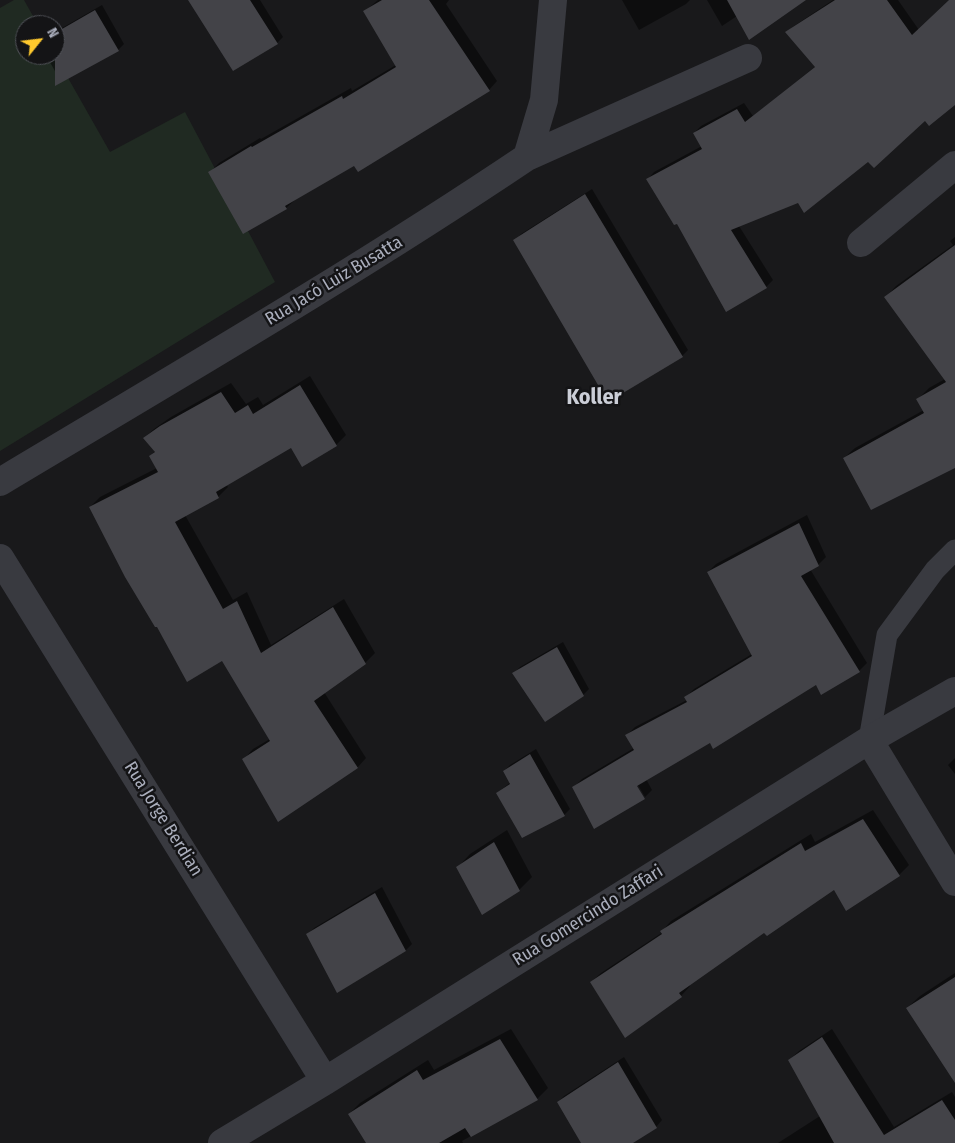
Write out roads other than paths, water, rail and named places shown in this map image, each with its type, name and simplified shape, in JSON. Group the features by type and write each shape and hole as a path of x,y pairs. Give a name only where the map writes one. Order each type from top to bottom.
{"street":[{"path":"527,157 544,100 553,0"},
{"name":"Rua Jacó Luiz Busatta","path":"0,482 343,276 442,214 527,157 748,58"},
{"path":"861,243 955,165"},
{"name":"Rua Jorge Berdian","path":"0,558 325,1081"},
{"name":"Rua Gomercindo Zaffari","path":"222,1143 325,1081 869,740 955,691"},
{"path":"869,740 955,882"}],"lane":[{"path":"869,740 887,635 935,570 955,550"}],"district":[{"name":"Koller","path":"594,398"}]}
